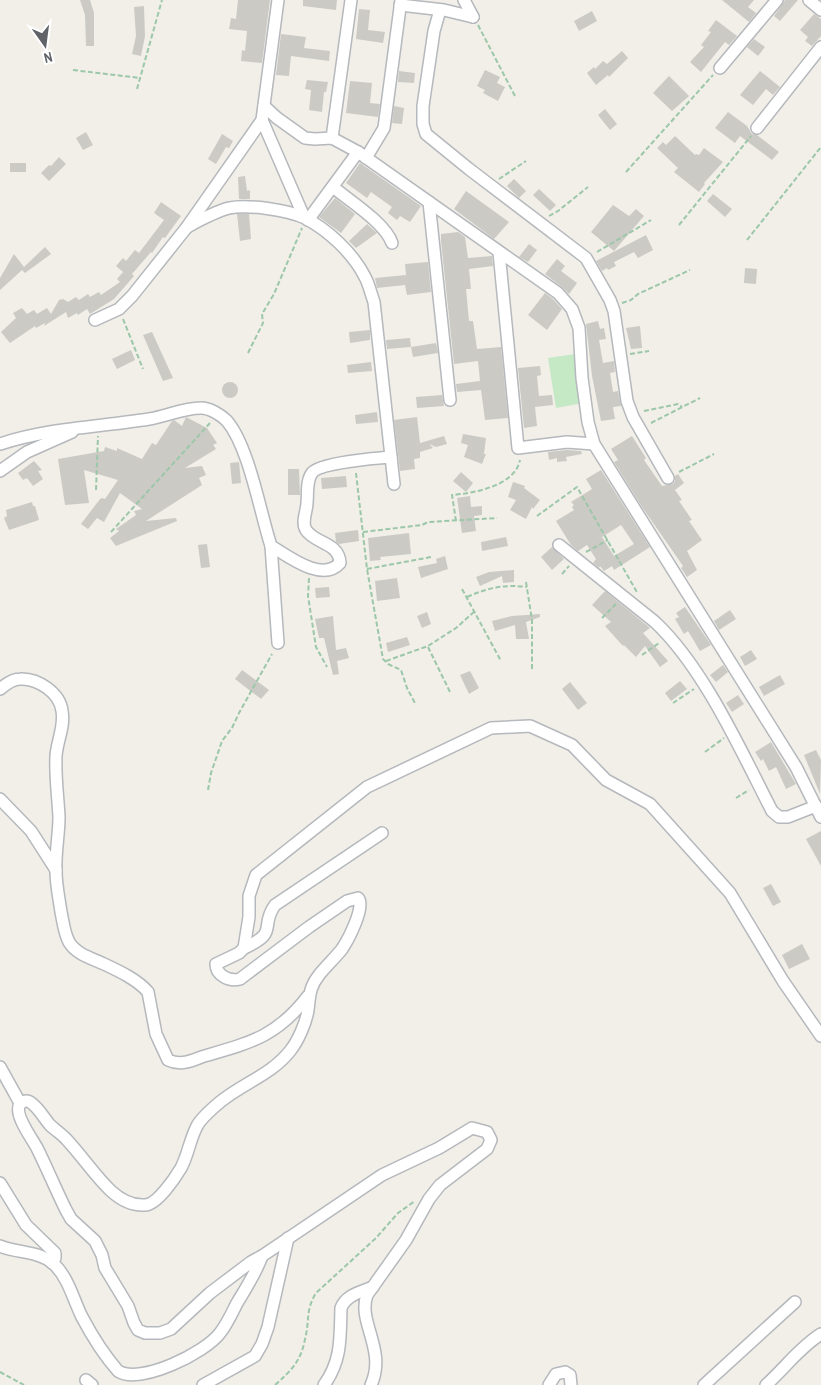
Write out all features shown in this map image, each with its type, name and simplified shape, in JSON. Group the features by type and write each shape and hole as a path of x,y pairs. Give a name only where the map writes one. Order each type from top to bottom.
{"street":[{"path":"95,320 119,309 132,296 187,227 262,120 278,0"},
{"path":"332,138 351,0"},
{"path":"464,0 473,17"},
{"path":"720,68 777,0"},
{"path":"809,0 821,10"},
{"path":"306,219 384,128 401,2 473,17"},
{"path":"440,10 434,32 423,106 423,124 426,134 469,170 541,222 586,258 613,306 627,401 640,429 668,478"},
{"path":"757,128 821,47"},
{"path":"264,106 305,138 314,140 332,138 362,155 558,293 572,309 579,328 582,378 588,422 594,444 796,767 821,817"},
{"path":"262,120 306,219"},
{"path":"333,187 379,224 387,232 392,243"},
{"path":"429,202 450,400"},
{"path":"187,227 210,215 230,208 270,209 306,219 328,233 350,255 365,277 374,302 394,484"},
{"path":"499,252 518,448 567,442 594,444"},
{"path":"0,444 27,435 152,418 187,409 203,407 218,413 227,421 244,453 271,546 278,642"},
{"path":"0,471 28,452 78,429"},
{"path":"271,546 311,568 325,571 336,567 340,563 340,558 334,548 306,531 303,523 307,510 311,474 316,468 390,457"},
{"path":"559,545 655,622 669,637 702,683 772,811 779,816 788,817 816,806"},
{"path":"0,688 18,678 44,686 56,696 62,710 62,724 56,755 59,820 56,870 62,916 68,941 86,957 130,978 144,987 148,992 156,1034 168,1060 176,1064 184,1064 206,1055 248,1044 270,1032 292,1016 308,996 319,975 341,950 350,935 359,912 361,902 358,898 352,898 339,906 240,979 235,980 218,973 215,966 218,961 239,953 244,948 264,937 268,931 271,911 275,905 382,833"},
{"path":"244,948 249,917 249,896 256,876 368,787 491,728 530,726 572,745 606,780 650,804 730,893 783,981 821,1036"},
{"path":"0,799 31,831 56,870"},
{"path":"20,1103 29,1101 41,1112 112,1192 127,1202 137,1205 149,1205 160,1197 181,1168 197,1125 220,1102 271,1070 291,1050 305,1023 308,996"},
{"path":"0,1067 20,1103 19,1108 26,1132 37,1147 66,1210 71,1219 96,1241 105,1268 128,1306 138,1330 146,1333 160,1333 171,1329 210,1293 251,1262 382,1175 439,1148 472,1128 487,1132 491,1140 487,1149 440,1185 429,1199 406,1240 367,1296 364,1304 365,1315 376,1355 376,1368 371,1385"},
{"path":"0,1183 26,1226 55,1253 52,1263"},
{"path":"203,1385 255,1356 262,1344 268,1327 288,1238"},
{"path":"0,1246 43,1257 52,1263 68,1283 82,1317 98,1346 120,1373 133,1378 148,1378 162,1374 196,1354 216,1338 228,1321 262,1256"},
{"path":"324,1385 331,1375 339,1356 342,1304 355,1294 375,1287"},
{"path":"704,1385 795,1302"},
{"path":"766,1385 781,1372 805,1344 821,1334"},
{"path":"549,1385 556,1374 565,1372 570,1375 571,1385"}],"path":[{"path":"137,89 162,0"},
{"path":"473,17 516,98"},
{"path":"626,172 720,68"},
{"path":"73,70 140,78"},
{"path":"679,225 757,128"},
{"path":"747,240 821,147"},
{"path":"493,186 504,175 526,161"},
{"path":"541,222 588,188"},
{"path":"248,353 264,323 262,314 274,294 306,219"},
{"path":"586,258 651,220"},
{"path":"613,306 631,300 635,295 690,270"},
{"path":"119,309 143,369"},
{"path":"620,355 649,352"},
{"path":"640,429 700,398"},
{"path":"632,413 678,404 682,407"},
{"path":"111,532 218,413"},
{"path":"96,490 99,426"},
{"path":"456,520 452,495 472,493 503,482 518,467 520,460 518,448"},
{"path":"668,478 714,454"},
{"path":"355,461 367,569 384,660 401,670 407,688 416,705"},
{"path":"536,516 578,487 641,598"},
{"path":"363,532 422,525 428,522 498,518"},
{"path":"576,559 608,540"},
{"path":"367,569 431,557"},
{"path":"311,568 308,583 312,624 316,647 327,667"},
{"path":"526,582 532,620 532,672"},
{"path":"467,597 489,588 500,586 527,587"},
{"path":"462,589 501,661"},
{"path":"602,618 622,597"},
{"path":"386,662 428,646 456,628 475,612"},
{"path":"642,654 669,637"},
{"path":"208,790 211,773 222,741 232,728 278,642"},
{"path":"428,646 450,692"},
{"path":"674,703 702,683"},
{"path":"706,752 731,733"},
{"path":"736,798 758,784"},
{"path":"275,1385 293,1368 301,1354 306,1338 309,1304 316,1293 376,1238 398,1212 420,1199 429,1199"},
{"path":"0,1372 24,1385"}],"green space":[{"path":"575,354 583,403 556,408 548,358"}],"building":[{"path":"80,0 90,0 94,13 94,46 86,46 85,15"},
{"path":"238,0 270,0 262,63 241,61 242,50 245,51 247,31 229,29 231,18 236,19"},
{"path":"303,0 337,0 336,10 303,6"},
{"path":"722,0 754,0 748,7 756,13 749,22"},
{"path":"785,0 798,0 780,21 774,16"},
{"path":"144,6 145,36 141,56 132,54 136,36 134,7"},
{"path":"359,9 370,10 368,30 385,32 383,43 356,39"},
{"path":"592,11 597,21 579,31 574,21"},
{"path":"814,14 821,19 821,36 812,46 805,41 808,37 800,30"},
{"path":"716,20 737,36 729,45 725,42 701,72 690,62 704,47 701,45 711,32 708,31"},
{"path":"281,34 306,37 304,48 330,51 329,61 291,56 289,76 276,75"},
{"path":"754,39 765,47 758,56 747,47"},
{"path":"622,51 628,58 609,77 608,75 596,85 587,73 594,67 595,69 603,61 607,64"},
{"path":"485,70 500,77 497,83 505,87 498,101 483,93 485,90 477,86"},
{"path":"399,71 415,73 414,83 398,82"},
{"path":"760,71 780,87 773,95 766,89 753,105 740,95"},
{"path":"669,76 689,96 672,111 653,93"},
{"path":"307,80 328,82 326,92 324,92 322,112 309,110 311,90 305,89"},
{"path":"350,81 372,83 370,103 380,104 378,117 346,113"},
{"path":"394,106 404,108 402,124 392,123"},
{"path":"605,109 617,124 610,130 598,115"},
{"path":"728,112 747,126 752,134 757,135 779,152 772,160 740,136 735,143 715,128"},
{"path":"86,132 93,145 83,150 76,138"},
{"path":"222,134 233,141 229,148 226,147 216,164 208,159"},
{"path":"675,136 695,155 699,155 704,148 723,162 704,183 699,192 674,172 678,168 657,148 663,142 666,145"},
{"path":"59,157 66,164 49,181 41,173"},
{"path":"10,163 26,163 26,172 10,172"},
{"path":"360,163 421,206 410,222 400,216 397,220 388,213 392,207 371,192 367,198 346,183"},
{"path":"245,176 247,191 250,190 250,199 239,199 238,177"},
{"path":"514,179 526,191 519,198 507,186"},
{"path":"539,189 556,205 550,211 533,195"},
{"path":"466,191 509,222 494,239 454,209"},
{"path":"713,194 732,209 725,217 707,201"},
{"path":"335,198 355,214 341,233 319,217"},
{"path":"161,202 181,216 165,238 163,237 152,253 132,274 134,276 114,299 90,314 87,309 78,315 77,313 68,318 66,312 44,326 45,323 36,328 35,326 10,343 1,332 16,318 13,313 22,308 27,314 34,310 37,314 47,308 51,314 59,300 63,299 68,302 76,297 79,300 88,294 90,297 99,292 101,295 120,282 117,279 123,272 128,276 116,266 123,258 126,261 135,250 139,253 164,220 154,213"},
{"path":"613,205 629,216 636,209 644,216 614,251 591,232"},
{"path":"237,214 249,214 251,239 240,241"},
{"path":"367,224 377,233 356,248 349,241"},
{"path":"458,232 465,237 468,258 492,256 493,266 469,269 471,289 466,289 469,321 473,321 477,349 501,347 508,418 485,420 481,390 457,392 456,384 480,381 478,361 454,364 441,234"},
{"path":"646,235 653,250 638,258 634,252 614,262 616,266 602,271 596,261"},
{"path":"529,244 537,250 528,262 519,257"},
{"path":"45,247 51,254 25,273 22,270 0,290 0,278 14,254 24,267"},
{"path":"557,259 565,266 561,271 577,283 569,294 545,274"},
{"path":"428,262 431,292 407,295 405,285 377,288 375,278 406,275 405,264"},
{"path":"745,268 757,269 756,284 744,283"},
{"path":"545,293 562,309 547,330 528,315"},
{"path":"598,321 600,329 604,328 606,339 599,340 603,363 614,361 615,372 610,373 613,392 618,391 621,406 613,407 615,419 601,421 592,376 586,324"},
{"path":"640,326 642,348 631,349 626,328"},
{"path":"370,330 370,340 350,343 349,332"},
{"path":"152,332 173,378 163,381 143,335"},
{"path":"410,338 411,347 387,349 386,340"},
{"path":"436,343 438,353 413,357 411,347"},
{"path":"131,350 135,360 117,369 112,359"},
{"path":"371,362 372,371 348,373 347,365"},
{"path":"540,366 541,375 537,376 539,396 552,395 553,405 535,407 537,426 524,428 518,368"},
{"path":"227,382 233,382 238,387 236,396 227,398 222,393 222,387"},
{"path":"442,395 444,406 417,408 416,397"},
{"path":"377,412 378,422 356,424 355,415"},
{"path":"186,417 207,428 217,443 213,445 216,449 185,468 202,466 206,475 199,478 202,485 146,521 176,518 177,521 116,546 110,538 119,531 116,529 136,515 134,511 142,509 120,493 104,522 97,518 88,529 81,524 100,499 105,499 118,480 84,470 89,503 65,505 58,459 104,451 105,447 117,451 117,448 142,459 152,443 156,445 172,421 174,420 182,426"},
{"path":"417,417 420,443 444,436 447,444 436,447 429,444 433,448 420,452 420,458 414,459 415,469 400,471 394,420"},
{"path":"463,434 486,438 484,454 486,454 482,464 464,457 468,445 461,443"},
{"path":"632,436 646,458 644,460 662,486 672,484 675,481 675,476 678,474 684,483 675,490 682,500 679,501 692,520 689,521 702,540 687,551 697,570 687,577 681,568 683,566 642,507 614,462 618,460 611,449"},
{"path":"581,451 582,454 566,457 567,461 557,462 557,458 549,460 548,452"},
{"path":"34,461 42,470 38,471 43,479 33,486 27,478 23,480 18,473"},
{"path":"239,462 241,483 232,484 230,463"},
{"path":"288,469 299,469 300,495 288,495"},
{"path":"601,470 650,547 614,570 612,566 604,571 600,566 599,568 593,563 596,559 587,545 578,551 571,545 556,521 574,510 572,507 574,505 571,502 592,489 586,479","holes":["621,525 634,544 614,556 602,537"]},
{"path":"461,472 473,483 466,492 453,481"},
{"path":"346,476 347,487 322,489 321,478"},
{"path":"513,482 525,486 524,488 540,500 533,509 532,507 526,519 510,510 516,500 508,497"},
{"path":"470,496 471,507 482,506 482,515 474,516 476,531 462,533 457,498"},
{"path":"32,502 39,520 9,530 4,518 7,516 6,510"},
{"path":"358,530 359,541 339,544 336,542 335,533"},
{"path":"409,533 411,554 380,557 381,560 370,561 368,538"},
{"path":"506,537 508,546 482,551 481,542"},
{"path":"207,544 210,567 201,568 198,545"},
{"path":"552,547 564,559 552,570 541,557"},
{"path":"445,556 448,569 421,578 418,567 437,563 436,559"},
{"path":"514,570 514,582 503,583 502,576 480,586 476,577 489,572"},
{"path":"397,578 400,598 377,601 375,581"},
{"path":"329,587 330,597 316,598 315,588"},
{"path":"605,591 650,628 643,633 668,661 660,667 645,646 636,657 605,626 611,622 592,605"},
{"path":"685,607 711,645 700,651 688,631 684,634 675,619 679,617 676,613"},
{"path":"730,610 736,619 719,630 714,621"},
{"path":"427,612 431,624 422,628 417,616"},
{"path":"540,614 540,617 526,622 529,639 516,639 515,625 495,631 492,621 512,616"},
{"path":"333,616 336,650 346,648 349,658 337,661 339,674 333,675 324,638 319,638 315,619"},
{"path":"407,637 410,645 388,652 386,643"},
{"path":"751,650 757,659 745,666 740,657"},
{"path":"723,665 728,672 716,682 710,675"},
{"path":"242,670 269,690 261,699 235,679"},
{"path":"470,671 479,688 469,694 460,675"},
{"path":"780,675 785,684 764,696 759,687"},
{"path":"680,681 687,689 671,701 665,693"},
{"path":"570,682 587,703 578,710 562,689"},
{"path":"738,695 744,704 732,712 726,703"},
{"path":"771,742 796,784 786,789 776,767 769,771 763,759 761,761 755,752"},
{"path":"816,750 821,760 820,794 804,755"},
{"path":"821,831 821,866 806,839"},
{"path":"771,884 781,902 773,906 763,888"},
{"path":"802,944 810,959 789,969 782,955"}]}
